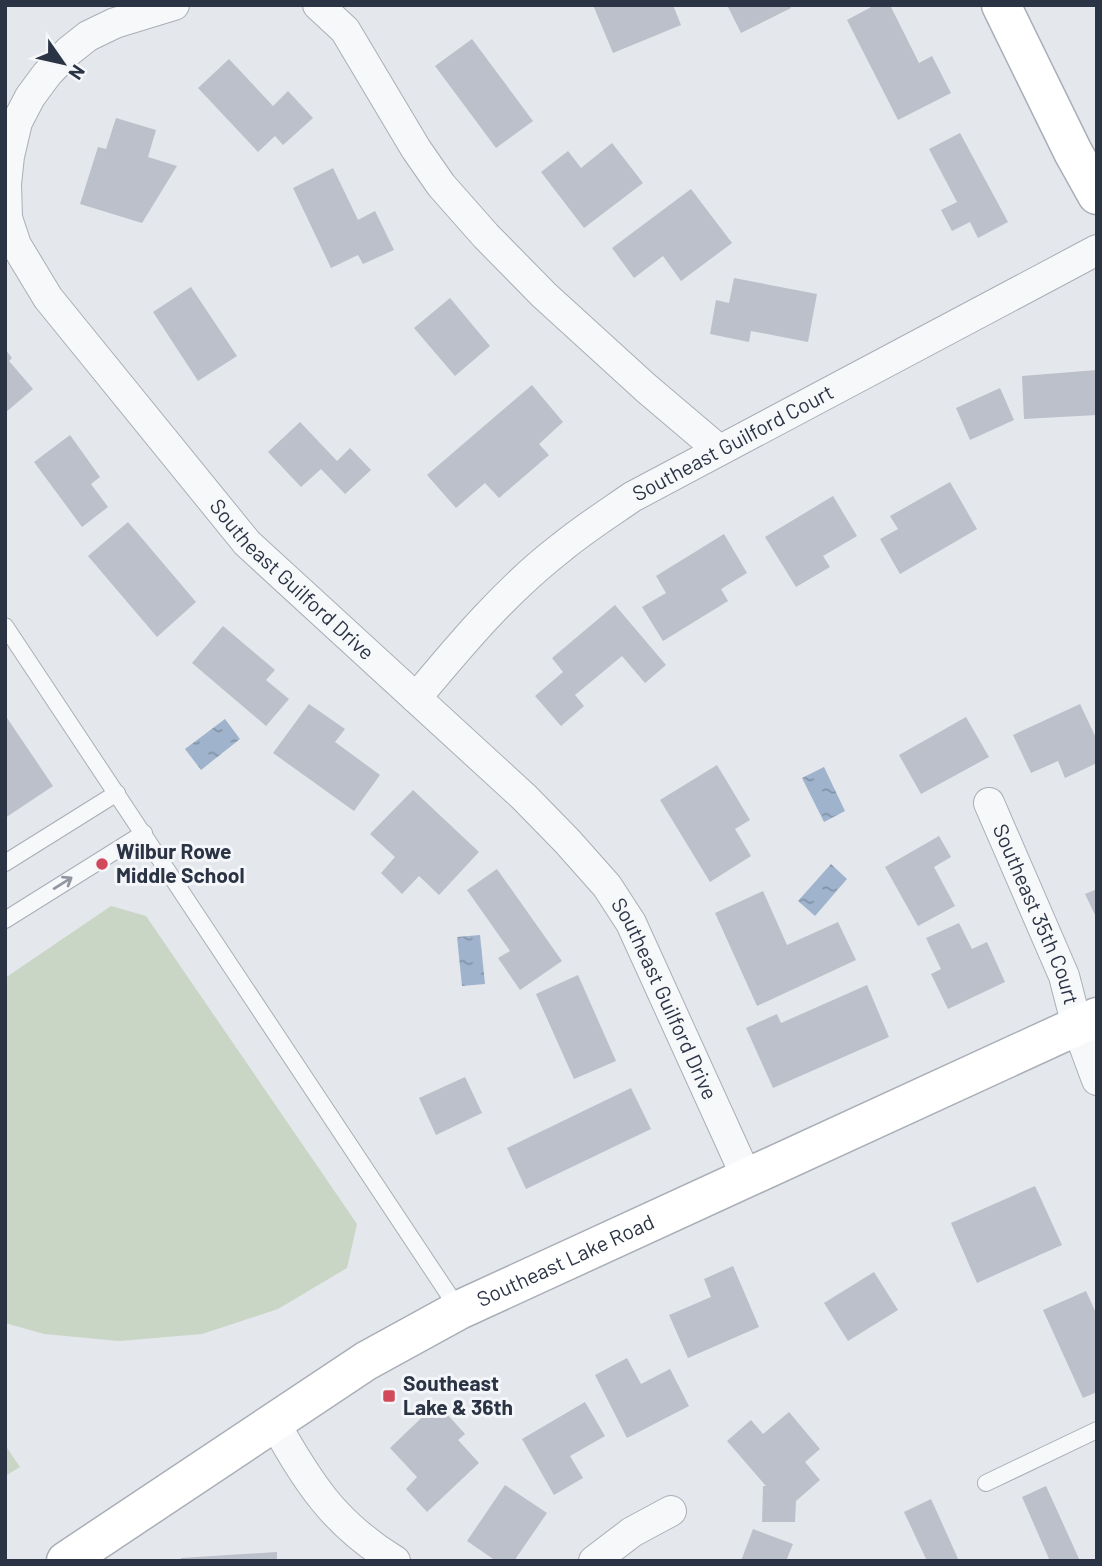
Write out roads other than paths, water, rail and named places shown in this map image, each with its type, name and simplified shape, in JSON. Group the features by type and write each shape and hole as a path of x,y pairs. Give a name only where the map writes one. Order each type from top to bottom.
{"main road":[{"path":"1001,5 1097,195"},
{"name":"Southeast Lake Road","path":"66,1561 366,1361 459,1310 1087,1022"}],"street":[{"name":"Southeast Guilford Drive","path":"174,5 115,23 88,36 54,66 30,97 17,121 6,184 7,218 16,245 48,298 247,544 524,797 607,886 631,923 747,1178"},
{"path":"318,5 345,30 416,149 442,185 486,236 565,314 719,450"},
{"name":"Southeast Guilford Court","path":"415,698 470,633 523,580 561,547 632,497 1097,250"},
{"name":"Southeast 35th Court","path":"989,803 1064,976 1087,1022 1097,1080"},
{"path":"274,1422 324,1502 346,1525 395,1561"},
{"path":"594,1561 632,1532 671,1511"}],"lane":[{"path":"5,626 459,1310"},
{"path":"5,863 117,793"},
{"path":"5,920 144,833"},
{"path":"986,1483 1097,1430"}],"water":[{"path":"225,719 240,739 201,770 185,749"},
{"path":"824,767 845,811 824,822 802,778"},
{"path":"831,864 847,879 815,916 798,901"},
{"path":"480,935 485,984 462,986 457,937"}],"place":[{"name":"Wilbur Rowe Middle School","path":"102,864"},
{"name":"Southeast Lake & 36th","path":"389,1396"}]}
